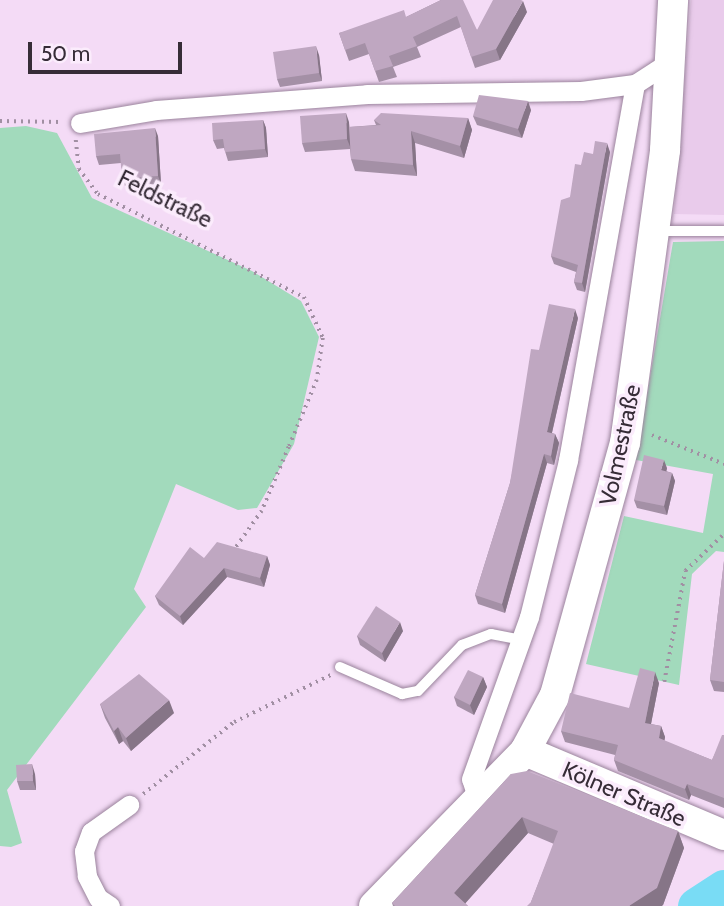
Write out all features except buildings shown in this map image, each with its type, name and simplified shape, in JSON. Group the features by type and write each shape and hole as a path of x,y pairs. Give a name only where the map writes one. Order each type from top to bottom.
{"main road":[{"name":"Volmestraße","path":"374,906 524,751 555,695 627,425 656,231 672,60 673,0"},
{"name":"Kölner Straße","path":"524,751 724,835"}],"street":[{"path":"79,123 156,110 367,94 580,91 635,84 672,60"},
{"name":"Volmestraße","path":"478,800 471,779 521,640 602,297 635,84"},
{"path":"110,906 98,898 87,876 84,851 91,832 129,805"}],"lane":[{"path":"656,231 724,231"},
{"path":"340,667 402,694 418,691 462,645 491,634 521,640"}],"path":[{"path":"0,121 79,123"},
{"name":"Feldstraße","path":"79,123 79,169 98,194 304,297 323,338 317,380 294,436 262,511 235,549"},
{"path":"627,425 724,464"},
{"path":"664,682 685,571 724,534"},
{"path":"129,805 234,722 340,667"}],"shaded area":[{"path":"691,0 724,0 724,215 674,214"}],"green space":[{"path":"26,126 57,133 92,198 252,271 301,301 319,337 294,444 257,508 238,510 176,484 134,589 146,607 7,790 22,843 11,847 0,846 0,128"},
{"path":"724,241 724,552 716,551 692,574 679,685 586,664 624,516 703,533 713,474 636,460 673,242"}],"waterway":[{"path":"696,906 724,888"}]}
